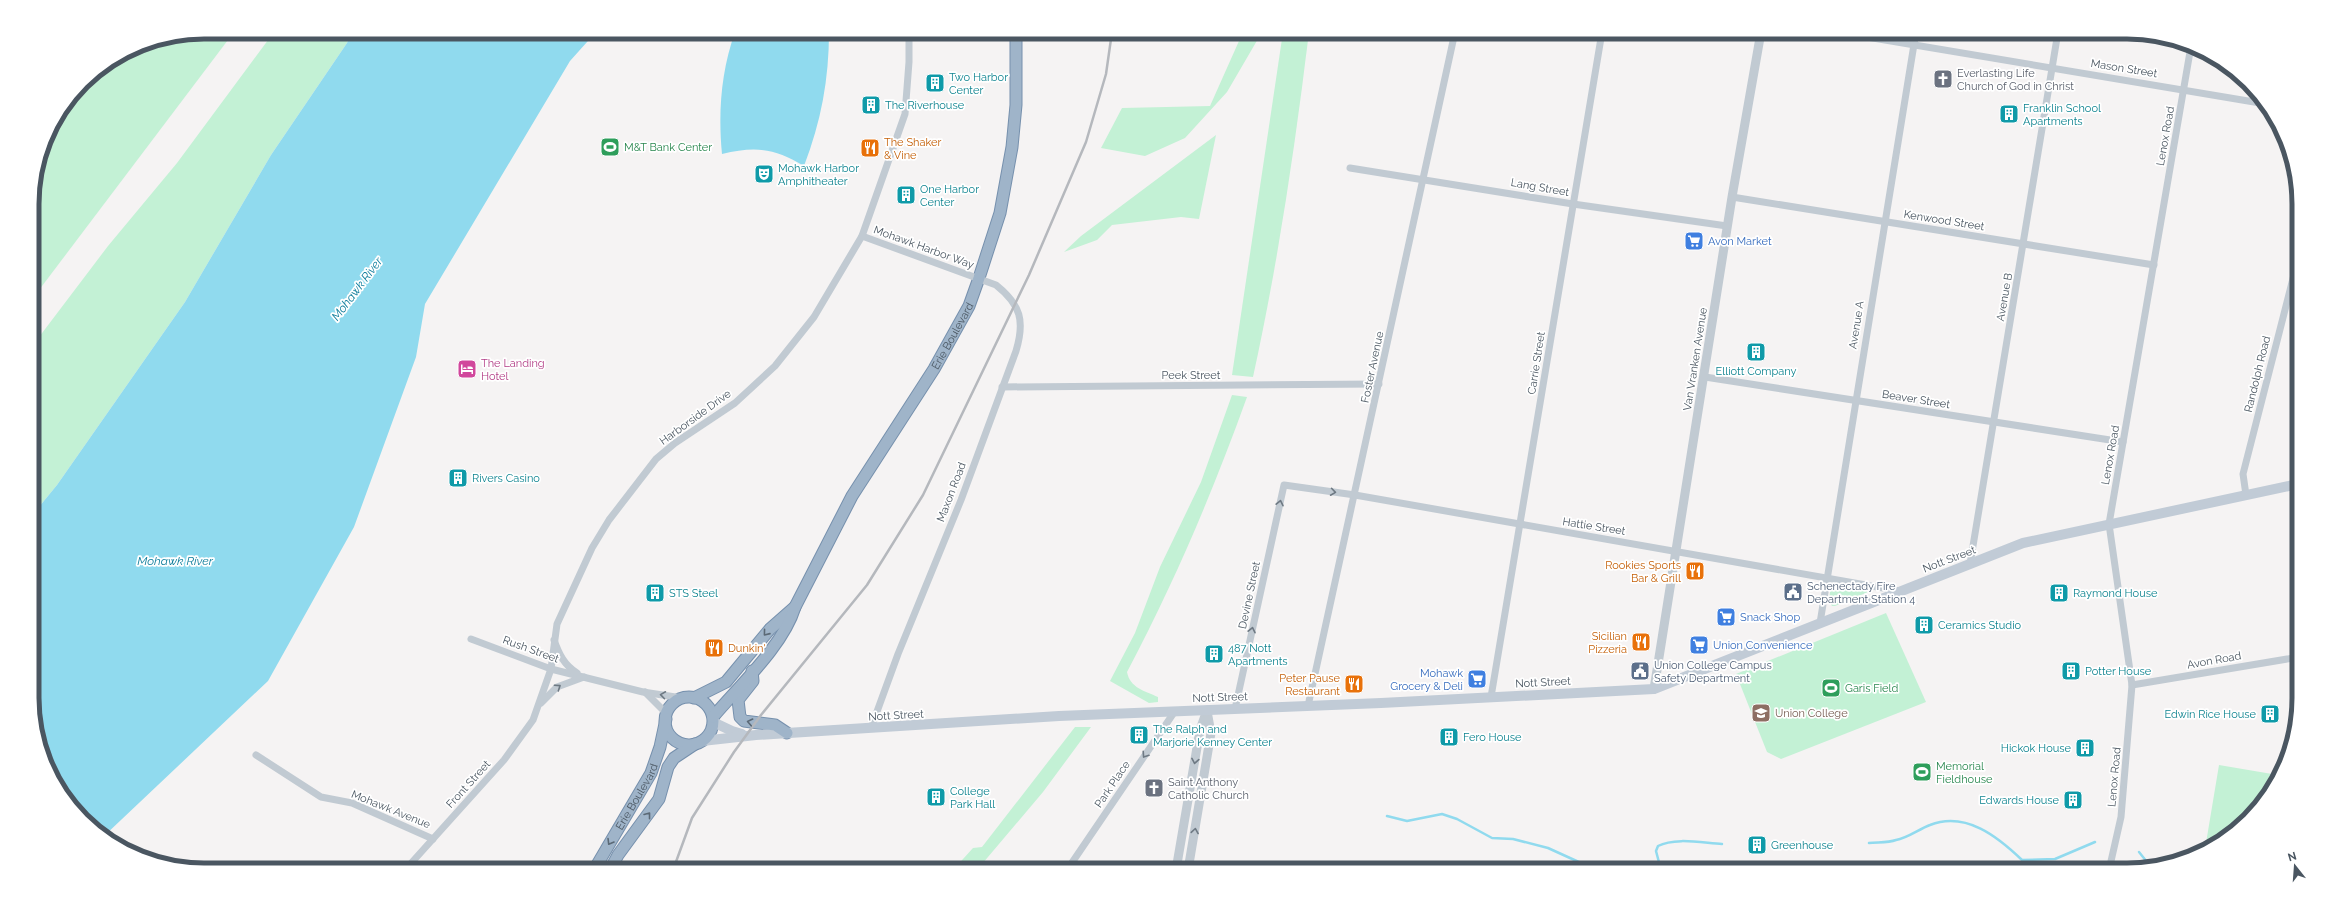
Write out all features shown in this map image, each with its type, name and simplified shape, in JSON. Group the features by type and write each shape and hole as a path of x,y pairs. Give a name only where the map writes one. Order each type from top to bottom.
{"highway":[{"name":"Erie Boulevard","path":"713,719 779,640 790,623 795,607 852,496 934,369 969,306 980,278 1000,213 1012,147 1016,105 1016,39"},
{"name":"Erie Boulevard","path":"694,698 726,682 770,629 795,607"},
{"path":"752,671 753,682 738,700 740,717 744,721 775,725 787,733"},
{"path":"682,698 694,698 706,704 713,719 711,731 699,742 682,744 672,737 668,731 666,716 671,706 682,698"},
{"name":"Erie Boulevard","path":"598,863 651,773 660,748 666,716"},
{"name":"Erie Boulevard","path":"614,863 659,799 668,767 674,758 699,742"}],"main road":[{"name":"Nott Street","path":"713,719 738,734 756,734 1175,711 1654,689 2023,543 2292,485"},
{"name":"Nott Street","path":"699,742 756,734"}],"street":[{"name":"Harborside Drive","path":"550,669 557,624 575,583 609,520 656,459 675,443 735,403 774,366 814,317 862,236 905,114 909,39"},
{"name":"Foster Avenue","path":"1308,706 1453,39"},
{"name":"Carrie Street","path":"1491,697 1601,39"},
{"name":"Van Vranken Avenue","path":"1654,689 1705,378 1727,226 1759,39"},
{"name":"Mason Street","path":"1878,39 2184,88 2257,102"},
{"name":"Avenue A","path":"1820,623 1855,400 1915,39"},
{"name":"Avenue B","path":"1970,564 2057,39"},
{"name":"Lenox Road","path":"2111,863 2121,817 2132,685 2109,524 2190,52"},
{"name":"Lang Street","path":"1350,168 1423,178 1573,204 1727,226"},
{"name":"Kenwood Street","path":"1732,197 2154,265"},
{"name":"Mohawk Harbor Way","path":"862,236 980,278"},
{"name":"Maxon Road","path":"871,728 898,654 961,500 1021,335 1021,318 1010,296 996,285 980,278"},
{"name":"Randolph Road","path":"2246,495 2243,474 2292,282"},
{"name":"Beaver Street","path":"1705,378 2124,442"},
{"name":"Peek Street","path":"1002,387 1379,384"},
{"name":"Hattie Street","path":"1284,485 1355,494 1520,525 1827,577 1900,591"},
{"name":"Devine Street","path":"1235,709 1284,485"},
{"name":"Rush Street","path":"472,639 550,669 645,692 682,698"},
{"name":"Rush Street","path":"554,640 560,656 568,668 584,677"},
{"name":"Avon Road","path":"2132,685 2292,658"},
{"name":"Front Street","path":"411,863 519,741 533,720 550,669"},
{"name":"Front Street","path":"538,707 557,687 584,677"},
{"path":"645,692 666,716"},
{"path":"1177,863 1200,730 1207,710"},
{"path":"1189,863 1211,732 1207,710"},
{"name":"Park Place","path":"1073,863 1175,711"},
{"name":"Mohawk Avenue","path":"256,756 321,797 352,803 433,839"}],"green space":[{"path":"229,39 39,290 40,182 48,151 56,131 73,103 87,87 103,73 131,56 151,48 182,40"},
{"path":"269,39 349,39 271,155 185,302 57,485 39,507 39,337 108,246 177,163"},
{"path":"1240,39 1258,39 1227,92 1185,138 1145,156 1101,148 1122,108 1210,106"},
{"path":"1282,39 1308,39 1292,162 1278,248 1253,377 1232,375"},
{"path":"1216,135 1199,219 1181,217 1112,225 1097,240 1064,252 1081,236"},
{"path":"1232,395 1247,397 1192,537 1145,638 1127,672 1131,682 1143,691 1158,697 1158,702 1149,703 1110,681 1135,633 1160,567 1201,482"},
{"path":"1831,584 1866,589 1868,592 1832,606 1829,601"},
{"name":"Garis Field","path":"1886,613 1926,702 1781,759 1767,752 1736,674"},
{"path":"1075,727 1091,727 1043,792 983,863 959,863 973,848 982,847"},
{"path":"2219,765 2273,774 2258,799 2244,815 2228,829 2206,843"}],"water":[{"name":"Mohawk River","path":"349,39 590,39 570,61 425,304 416,357 354,527 268,681 108,832 87,815 73,799 61,781 48,751 42,730 39,709 39,507 57,485 185,302 271,155"},
{"path":"733,39 829,39 826,83 823,100 815,133 804,166 784,155 764,150 734,151 722,154 720,123 722,92 726,62"}],"waterway":[{"path":"1387,816 1407,821 1442,814 1457,819 1492,838 1513,839 1548,848 1581,863"},
{"path":"1869,843 1893,841 1930,825 1956,821 1969,824 1992,835 2022,860 2055,859 2095,842"},
{"path":"1659,863 1656,851 1658,846 1665,843 1681,841 1722,844"},
{"path":"2139,852 2147,862"}],"railway":[{"path":"676,863 692,818 734,752 761,715 867,585 923,495 1029,275 1086,142 1106,74 1111,39"}],"place":[{"name":"Everlasting Life Church of God in Christ","path":"1943,79"},
{"name":"Two Harbor Center","path":"935,83"},
{"name":"The Riverhouse","path":"871,105"},
{"name":"Franklin School Apartments","path":"2009,114"},
{"name":"M&T Bank Center","path":"610,147"},
{"name":"The Shaker & Vine","path":"870,148"},
{"name":"Mohawk Harbor Amphitheater","path":"764,174"},
{"name":"One Harbor Center","path":"906,195"},
{"name":"Avon Market","path":"1694,241"},
{"name":"Elliott Company","path":"1756,352"},
{"name":"The Landing Hotel","path":"467,369"},
{"name":"Rivers Casino","path":"458,478"},
{"name":"Rookies Sports Bar & Grill","path":"1695,571"},
{"name":"Schenectady Fire Department Station 4","path":"1793,592"},
{"name":"STS Steel","path":"655,593"},
{"name":"Raymond House","path":"2059,593"},
{"name":"Snack Shop","path":"1726,617"},
{"name":"Ceramics Studio","path":"1924,625"},
{"name":"Sicilian Pizzeria","path":"1641,642"},
{"name":"Union Convenience","path":"1699,645"},
{"name":"Dunkin'","path":"714,648"},
{"name":"487 Nott Apartments","path":"1214,654"},
{"name":"Union College Campus Safety Department","path":"1640,671"},
{"name":"Potter House","path":"2071,671"},
{"name":"Mohawk Grocery & Deli","path":"1477,679"},
{"name":"Peter Pause Restaurant","path":"1354,684"},
{"name":"Garis Field","path":"1831,688"},
{"name":"Union College","path":"1761,713"},
{"name":"Edwin Rice House","path":"2270,714"},
{"name":"The Ralph and Marjorie Kenney Center","path":"1139,735"},
{"name":"Fero House","path":"1449,737"},
{"name":"Hickok House","path":"2085,748"},
{"name":"Memorial Fieldhouse","path":"1922,772"},
{"name":"Saint Anthony Catholic Church","path":"1154,788"},
{"name":"College Park Hall","path":"936,797"},
{"name":"Edwards House","path":"2073,800"},
{"name":"Greenhouse","path":"1757,845"}]}
